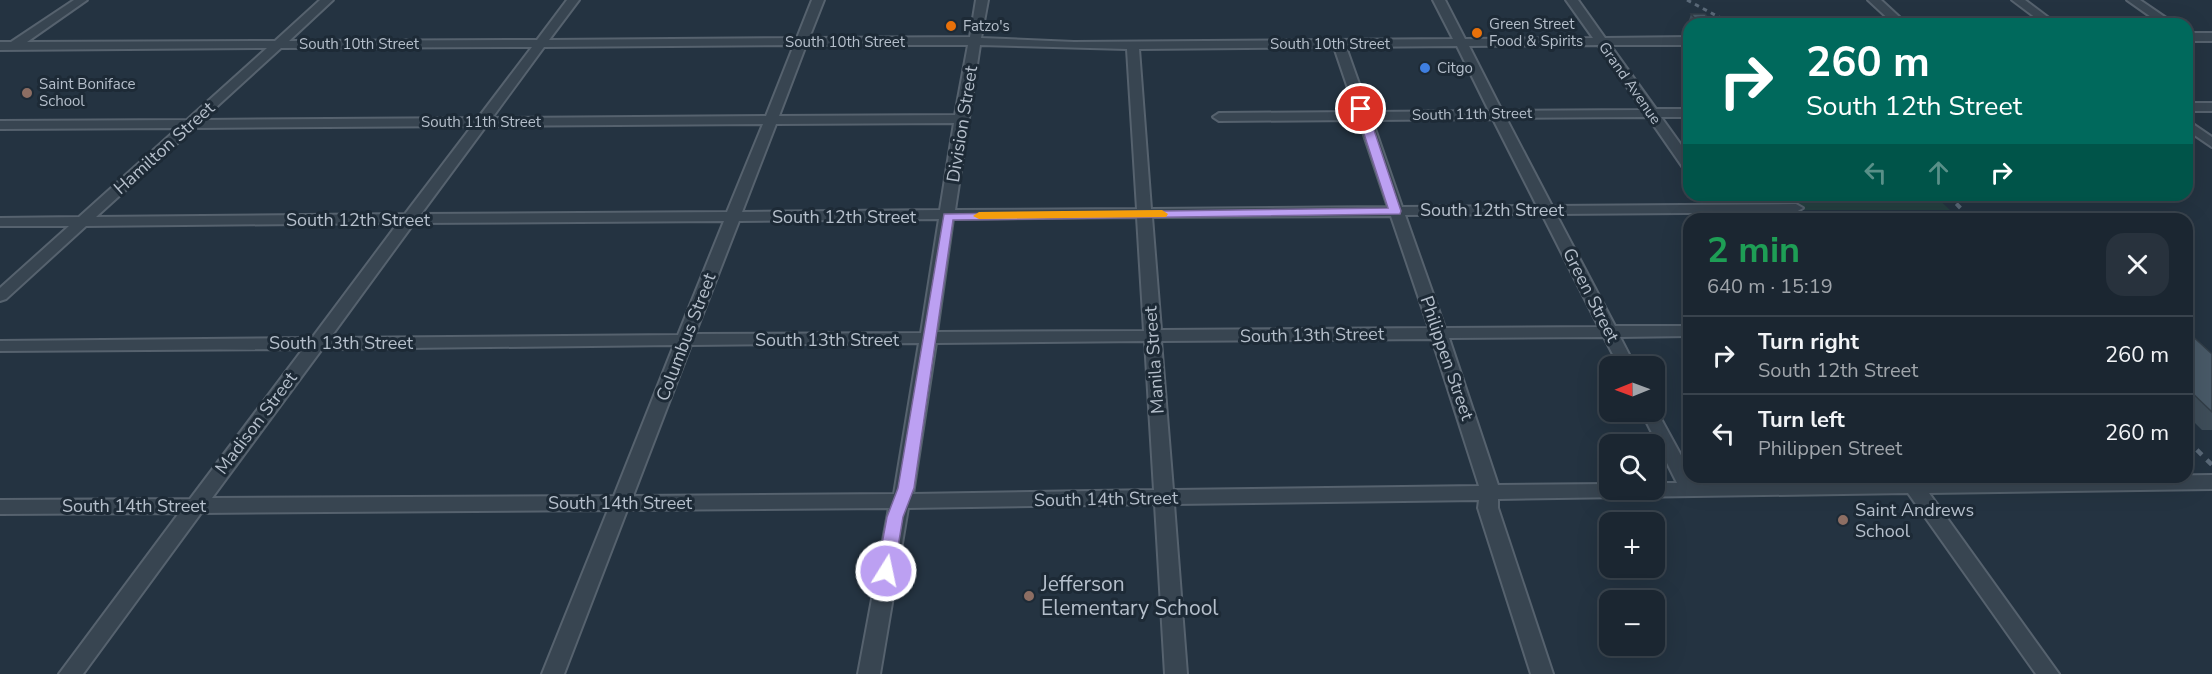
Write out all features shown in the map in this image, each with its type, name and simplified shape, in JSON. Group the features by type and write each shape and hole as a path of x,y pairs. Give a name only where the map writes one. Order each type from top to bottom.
{"street":[{"path":"0,55 6,46 81,0"},
{"name":"Hamilton Street","path":"0,296 327,0"},
{"name":"Madison Street","path":"70,674 573,0"},
{"name":"Columbus Street","path":"553,674 818,0"},
{"name":"Division Street","path":"869,674 895,517 906,488 982,0"},
{"name":"Green Street","path":"1439,0 1623,356"},
{"name":"Grand Avenue","path":"1572,0 1683,158"},
{"path":"1874,0 1894,18"},
{"path":"2018,0 2042,18"},
{"path":"2133,0 2160,18"},
{"path":"2193,36 2212,37"},
{"name":"South 10th Street","path":"6,46 975,41 1074,46 1133,46 1683,41"},
{"name":"Philippen Street","path":"1339,44 1488,480 1488,508 1542,674"},
{"name":"Manila Street","path":"1133,46 1176,674"},
{"path":"2193,107 2212,107"},
{"name":"South 11th Street","path":"1219,117 1683,113"},
{"name":"South 11th Street","path":"0,125 962,118"},
{"path":"2193,129 2212,143"},
{"name":"South 12th Street","path":"1735,213 1796,208"},
{"name":"South 12th Street","path":"0,222 1547,210 1683,213"},
{"name":"South 13th Street","path":"0,346 1683,331"},
{"path":"1656,422 1683,476"},
{"name":"South 14th Street","path":"2193,482 2212,482"},
{"path":"1686,483 1690,490"},
{"name":"South 14th Street","path":"0,507 621,504 1488,494 1883,483"},
{"path":"1912,483 2048,674"}],"green space":[{"path":"1793,201 1940,201 1950,210 1800,210"}],"building":[{"path":"1691,14 1705,14 1708,18 1695,18"},
{"path":"2193,337 2212,354 2212,412 2193,394"}],"railway":[{"path":"1687,0 1721,18"},
{"path":"1954,201 1965,213"},
{"path":"2193,446 2212,465"}],"slow traffic":[{"path":"979,216 1162,214"}],"place":[{"name":"Fatzo's","path":"951,26"},
{"name":"Green Street Food & Spirits","path":"1477,33"},
{"name":"Citgo","path":"1425,68"},
{"name":"Saint Boniface School","path":"27,93"},
{"name":"Saint Andrews School","path":"1843,520"},
{"name":"Jefferson Elementary School","path":"1029,596"}],"route":[{"path":"886,571 895,517 906,488 948,216 1395,211 1361,109"}]}
